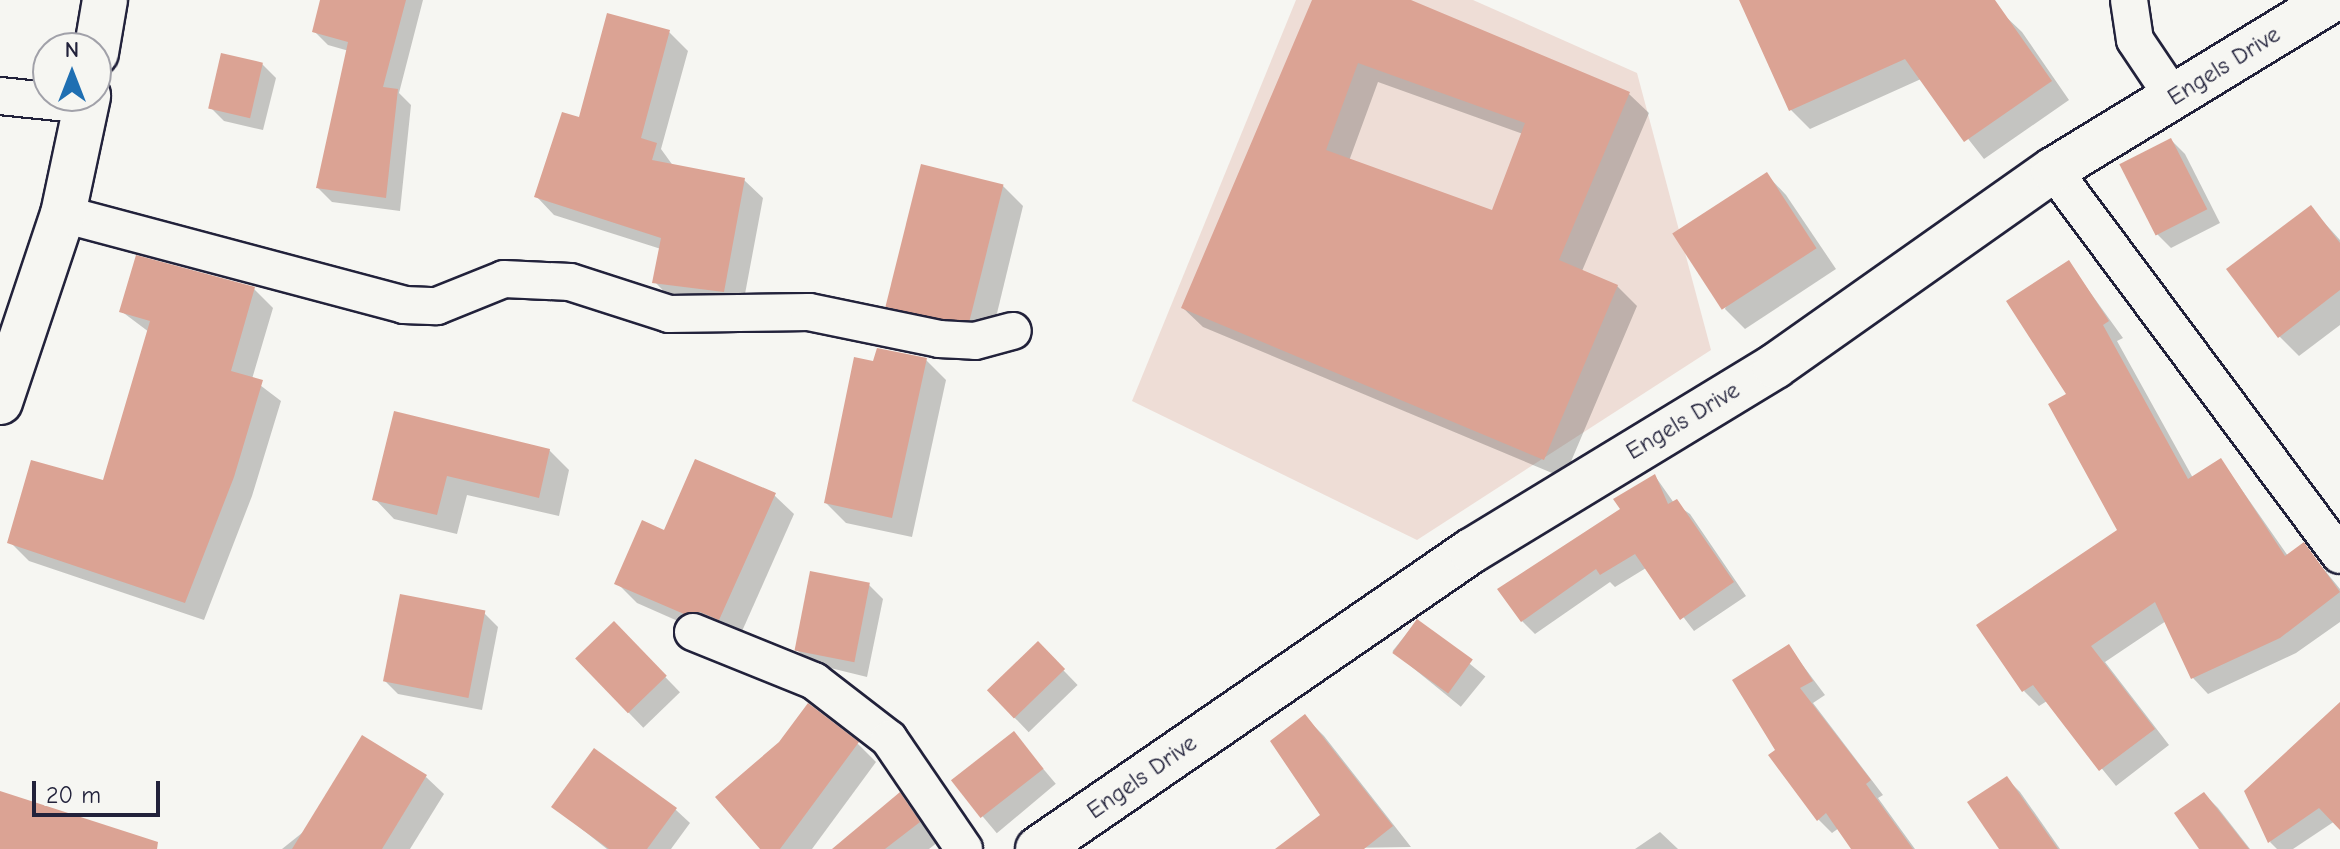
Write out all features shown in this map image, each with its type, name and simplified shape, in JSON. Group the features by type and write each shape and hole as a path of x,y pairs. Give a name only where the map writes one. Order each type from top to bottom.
{"street":[{"path":"100,32 105,0"},
{"path":"2129,0 2135,40 2174,98"},
{"name":"Engels Drive","path":"1038,849 1471,551 1775,366 2053,170 2332,0"},
{"path":"0,96 32,97"},
{"path":"0,402 63,214 85,112"},
{"path":"2053,170 2340,555"},
{"path":"63,214 404,305 437,306 504,279 570,282 669,314 809,312 939,339 975,341 1013,331"},
{"path":"693,632 814,681 889,739 964,849"}],"shaded area":[{"path":"1296,0 1473,0 1637,73 1711,350 1417,540 1132,401"}],"building":[{"path":"320,0 406,0 383,87 398,89 386,198 316,188 348,42 312,32"},
{"path":"1312,0 1411,0 1630,92 1559,260 1618,285 1544,460 1181,308","holes":["1358,63 1525,123 1492,210 1326,150"]},
{"path":"1739,0 1995,0 2052,81 1964,142 1905,59 1789,111"},
{"path":"607,13 670,30 641,138 657,143 652,160 745,178 724,292 652,283 661,238 534,197 562,112 579,117"},
{"path":"221,53 263,63 250,118 208,109"},
{"path":"2171,138 2207,209 2156,236 2119,164"},
{"path":"921,164 1003,185 968,327 885,307"},
{"path":"1767,172 1817,248 1722,310 1672,234"},
{"path":"2311,205 2340,243 2340,290 2278,338 2226,269"},
{"path":"136,255 255,287 231,371 263,380 234,477 185,603 7,543 31,460 103,480 150,321 119,312"},
{"path":"2069,260 2109,321 2103,325 2188,479 2221,458 2285,556 2304,542 2340,592 2280,638 2191,679 2155,602 2091,646 2155,729 2099,771 2033,685 2022,692 1976,625 2117,530 2048,404 2066,394 2006,301"},
{"path":"877,348 927,358 892,518 824,503 854,357 873,361"},
{"path":"394,411 550,449 539,498 447,476 437,515 372,500"},
{"path":"695,459 776,493 719,620 700,612 684,614 614,584 642,520 664,530"},
{"path":"1655,474 1668,504 1677,499 1734,582 1680,620 1635,554 1600,575 1596,569 1521,622 1497,589 1620,509 1613,499"},
{"path":"810,571 870,583 854,662 795,651"},
{"path":"400,594 485,611 468,698 383,681"},
{"path":"1417,619 1473,660 1448,694 1392,653"},
{"path":"614,621 667,676 628,713 575,659"},
{"path":"1038,641 1065,669 1014,718 987,690"},
{"path":"1789,644 1813,681 1800,688 1871,780 1866,784 1913,849 1851,849 1826,813 1817,821 1768,755 1775,750 1732,680"},
{"path":"2340,702 2340,830 2319,808 2268,843 2244,791"},
{"path":"808,703 859,742 780,849 760,849 715,797 779,742"},
{"path":"1305,714 1393,826 1364,849 1275,849 1320,815 1270,741"},
{"path":"1014,731 1044,769 981,818 951,780"},
{"path":"362,735 427,775 382,849 292,849"},
{"path":"594,748 677,808 647,849 609,849 551,807"},
{"path":"2007,776 2058,849 1999,849 1967,802"},
{"path":"0,791 158,842 157,849 0,849"},
{"path":"900,792 920,822 885,849 832,849"},
{"path":"2204,792 2249,849 2199,849 2174,813"}]}
